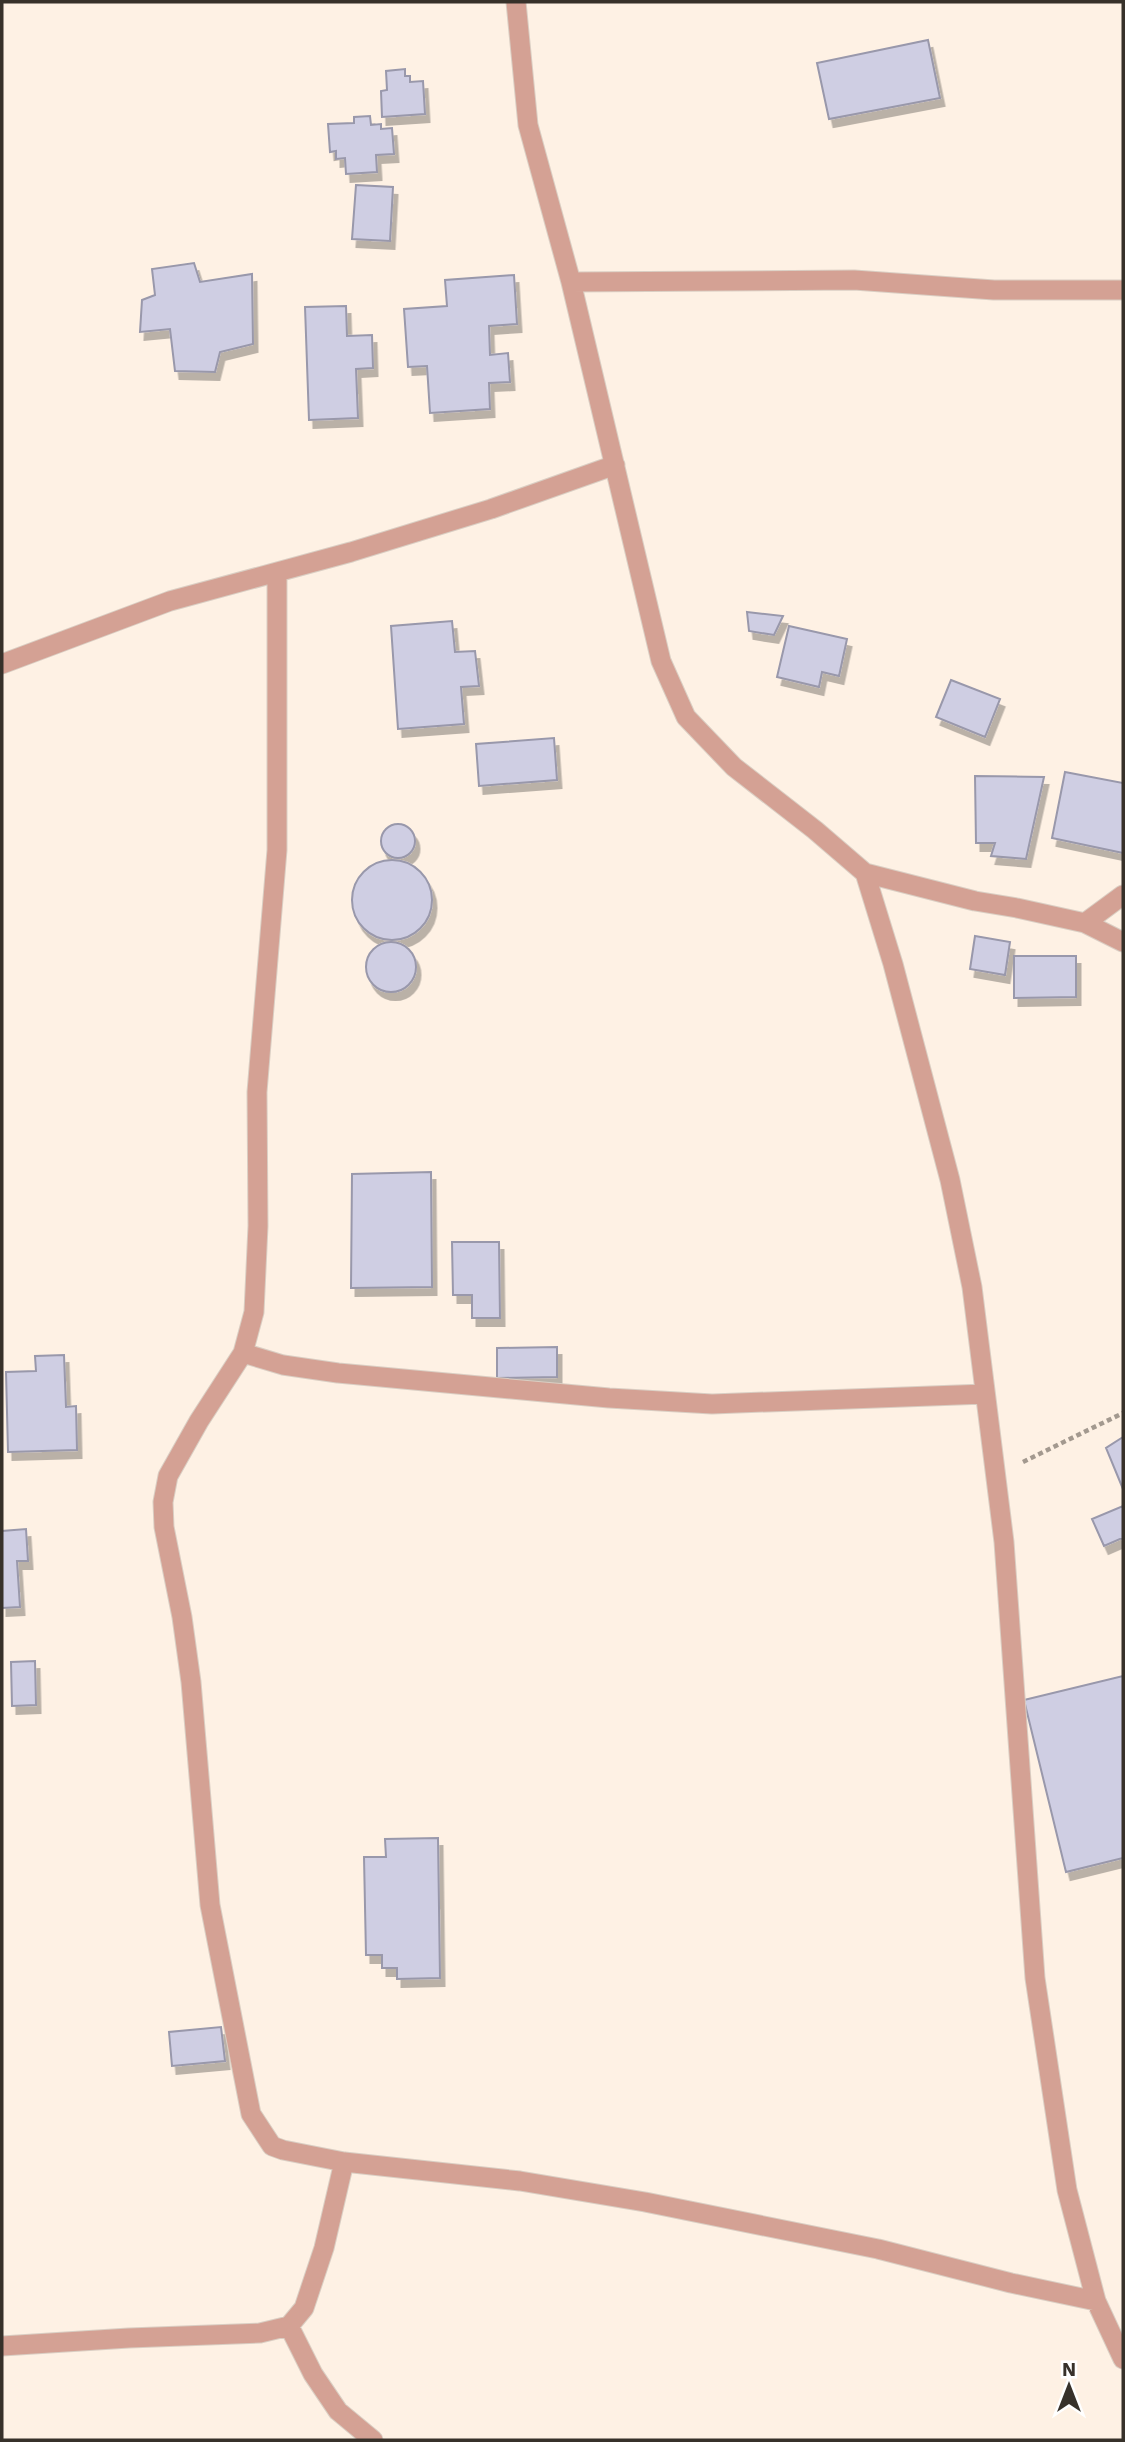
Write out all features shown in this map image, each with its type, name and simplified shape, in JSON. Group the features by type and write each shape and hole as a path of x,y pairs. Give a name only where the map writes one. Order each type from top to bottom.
{"street":[{"path":"516,2 528,125 571,282 661,661 686,717 734,767 816,830 865,873 975,901 1085,923 1123,942"},
{"path":"571,282 854,281 994,290 1123,290"},
{"path":"2,664 170,601 277,573 491,509 615,465"},
{"path":"277,573 277,850 257,1092 258,1226 254,1312 243,1353 199,1421 168,1476 163,1502 164,1527 182,1617 191,1682 210,1905 251,2114 272,2146 283,2150 344,2162 520,2181 645,2202 878,2249 1011,2283 1096,2301"},
{"path":"865,873 897,977 950,1180 972,1287 1004,1542 1035,1978 1067,2190 1096,2301 1123,2360"},
{"path":"1085,923 1123,895"},
{"path":"243,1353 283,1365 338,1373 609,1398 699,1403 985,1394"},
{"path":"2,2346 260,2333 289,2326 304,2308 324,2248 344,2162"},
{"path":"289,2326 313,2374 338,2411 373,2440"}],"path":[{"path":"996,1477 1036,1454 1123,1413"}],"building":[{"path":"928,40 940,98 829,119 817,63"},
{"path":"405,69 405,76 410,76 410,82 423,81 425,114 382,117 381,91 387,90 386,71"},
{"path":"370,116 371,125 381,124 381,129 392,128 394,154 376,155 377,172 346,174 345,158 336,159 336,151 330,152 328,124 354,123 354,117"},
{"path":"356,185 393,187 390,241 352,239"},
{"path":"194,263 200,282 252,274 253,344 220,352 215,372 175,371 170,329 140,332 142,300 155,295 152,269"},
{"path":"514,275 517,324 489,326 490,355 508,353 510,382 489,383 490,409 430,413 427,366 408,367 404,309 447,306 445,280"},
{"path":"346,306 347,336 372,335 373,368 356,369 358,418 309,420 305,307"},
{"path":"747,612 783,616 774,635 749,631"},
{"path":"452,621 455,652 475,651 479,686 461,687 464,724 398,729 391,626"},
{"path":"789,626 847,639 839,676 822,672 819,687 777,677"},
{"path":"951,680 1000,699 985,737 936,717"},
{"path":"554,738 557,780 479,786 476,744"},
{"path":"1065,772 1123,783 1123,853 1052,838"},
{"path":"975,776 1044,777 1026,859 991,856 995,843 976,843"},
{"path":"398,824 410,829 415,841 410,853 398,858 386,853 381,841 386,829"},
{"path":"392,860 407,863 420,872 429,885 432,900 429,915 420,928 407,937 392,940 377,937 364,928 355,915 352,900 355,885 364,872 377,863"},
{"path":"975,936 1010,942 1005,975 970,969"},
{"path":"381,943 401,943 415,957 415,977 401,991 381,991 367,977 367,957"},
{"path":"1014,956 1076,956 1076,997 1014,998"},
{"path":"431,1172 432,1287 351,1288 352,1174"},
{"path":"452,1242 499,1242 500,1318 472,1318 472,1295 453,1295"},
{"path":"557,1347 557,1377 497,1378 497,1348"},
{"path":"64,1355 66,1407 76,1406 77,1450 8,1452 6,1372 36,1371 35,1356"},
{"path":"1123,1437 1123,1489 1106,1448"},
{"path":"1123,1506 1123,1541 1122,1538 1104,1546 1092,1519"},
{"path":"26,1529 28,1561 17,1561 20,1607 2,1608 2,1531"},
{"path":"35,1661 36,1705 12,1706 11,1662"},
{"path":"1123,1676 1123,1858 1066,1872 1024,1700"},
{"path":"438,1838 440,1978 397,1979 397,1968 382,1968 382,1955 366,1955 364,1857 386,1857 385,1839"},
{"path":"221,2027 225,2061 172,2066 169,2032"}]}
